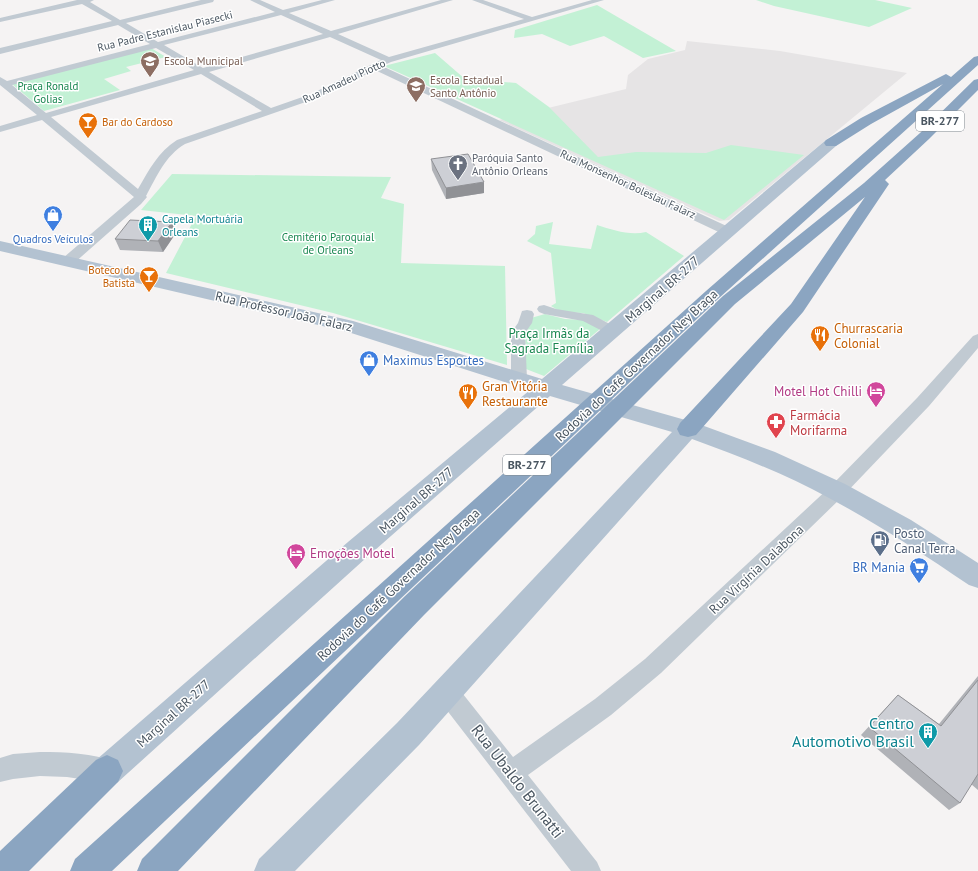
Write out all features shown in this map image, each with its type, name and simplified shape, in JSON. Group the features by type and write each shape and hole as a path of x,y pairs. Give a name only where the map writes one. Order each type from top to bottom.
{"highway":[{"path":"831,144 866,121 976,69"},
{"name":"Rodovia do Café Governador Ney Braga","path":"154,871 420,601 724,305 763,271 830,219 949,113 976,69"},
{"name":"Rodovia do Café Governador Ney Braga","path":"87,871 712,295 932,101 976,69"},
{"path":"680,426 797,308 901,157"},
{"path":"4,871 108,771"}],"main road":[{"name":"Marginal BR-277","path":"108,771 357,550 555,390 612,331 831,144"},
{"name":"Rua Professor João Falarz","path":"0,246 353,327 555,390 680,426 767,458 837,491 902,527 978,577"},
{"path":"271,871 361,782 447,692 680,426"}],"street":[{"path":"0,19 85,0 118,22 270,111"},
{"path":"0,50 210,0"},
{"path":"254,0 388,60"},
{"name":"Rua Padre Estanislau Piasecki","path":"3,82 157,45 331,0"},
{"path":"0,129 449,0"},
{"path":"476,0 531,19"},
{"name":"Rua Amadeu Piotto","path":"68,261 141,197 161,159 173,147 193,137 314,96 388,60 600,0"},
{"name":"Rua Monsenhor Boleslau Falarz","path":"374,66 729,232"},
{"path":"3,82 141,197"},
{"path":"544,310 559,315 585,317 598,322 612,331"},
{"path":"519,379 518,333 525,323 527,314"},
{"name":"Rua Virgínia Dalabona","path":"511,773 603,707 653,666 837,491 923,402 978,339"},
{"name":"Rua Ubaldo Brunatti","path":"447,692 588,871"},
{"path":"0,770 38,764 68,764 108,771"},
{"name":"Marginal BR-277","path":"0,855 108,771"}],"shaded area":[{"path":"687,41 780,51 907,73 729,220 719,221 499,120 626,89 628,75 648,59 685,50"}],"green space":[{"path":"756,0 875,0 912,8 869,27 774,6"},
{"path":"597,5 676,51 643,58 604,36 570,46 542,34 514,38 515,30"},
{"name":"Praça Ronald Golias","path":"151,48 166,57 126,67 131,71 104,79 120,90 44,111 12,84"},
{"path":"435,53 465,79 516,83 549,107 598,157 636,152 706,153 731,145 804,155 724,220 384,66"},
{"name":"Cemitério Paroquial de Orleans","path":"172,174 391,177 381,198 404,204 401,263 505,266 507,365 333,313 166,273 196,216 141,210"},
{"path":"553,222 549,244 591,249 597,225 628,233 646,232 684,256 607,322 583,313 561,312 551,306 556,303 551,253 527,241 535,234 536,226"},
{"name":"Praça Irmãs da Sagrada Família","path":"545,314 565,319 585,320 600,329 544,376 526,369 525,332 531,318"}],"building":[{"path":"468,154 484,182 446,188 431,159"},
{"path":"130,220 172,222 158,241 115,239"},
{"name":"Centro Automotivo Brasil","path":"978,680 978,774 960,803 869,727 898,695 941,726"}],"place":[{"name":"Escola Municipal","path":"150,78"},
{"name":"Escola Estadual Santo Antônio","path":"416,103"},
{"name":"Bar do Cardoso","path":"88,139"},
{"name":"Paróquia Santo Antônio Orleans","path":"458,181"},
{"name":"Quadros Veículos","path":"53,232"},
{"name":"Capela Mortuária Orleans","path":"148,242"},
{"name":"Boteco do Batista","path":"149,293"},
{"name":"Churrascaria Colonial","path":"820,352"},
{"name":"Maximus Esportes","path":"369,377"},
{"name":"Motel Hot Chilli","path":"876,408"},
{"name":"Gran Vitória Restaurante","path":"468,410"},
{"name":"Farmácia Morifarma","path":"776,439"},
{"name":"Posto Canal Terra","path":"880,557"},
{"name":"Emoções Motel","path":"296,570"},
{"name":"BR Mania","path":"919,584"},
{"name":"Centro Automotivo Brasil","path":"928,749"}]}
